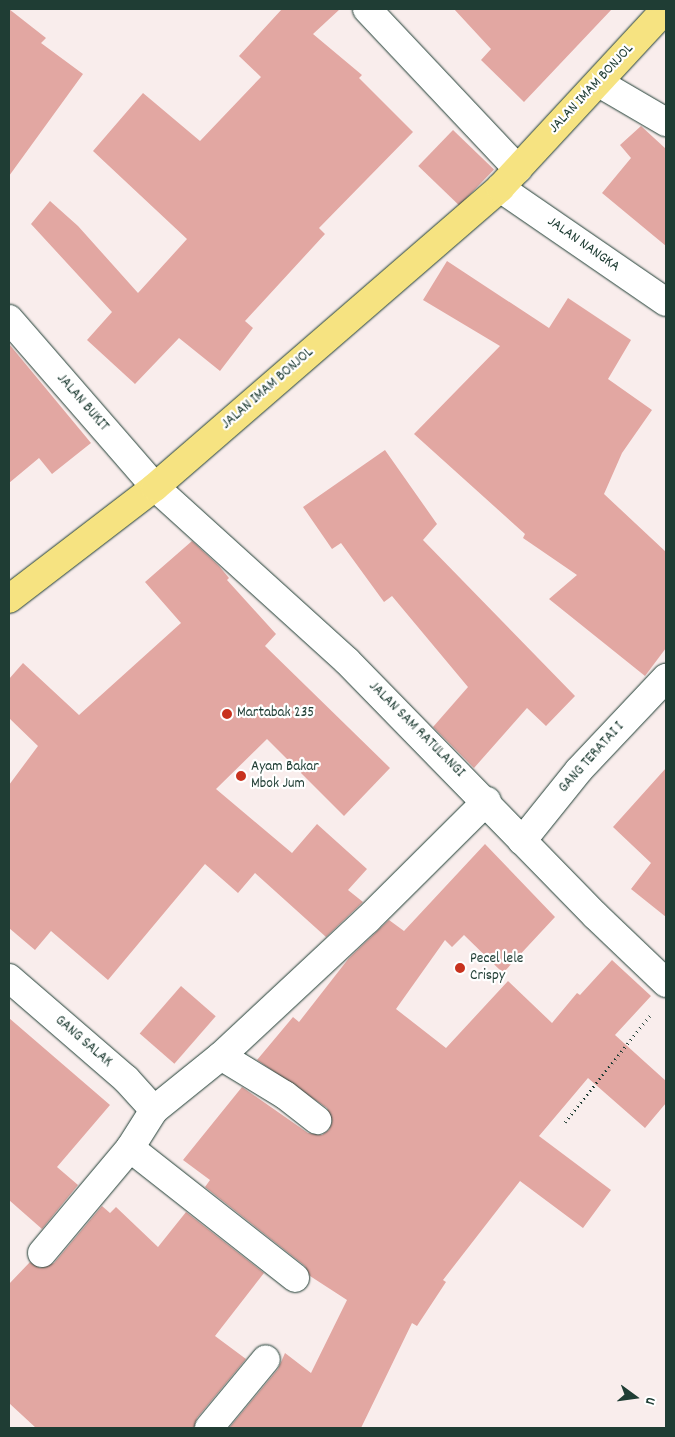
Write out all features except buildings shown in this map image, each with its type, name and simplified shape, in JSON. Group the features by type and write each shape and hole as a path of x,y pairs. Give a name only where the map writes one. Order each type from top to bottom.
{"highway":[{"name":"JALAN IMAM BONJOL","path":"9,599 155,487 509,178 600,83 666,9"}],"street":[{"path":"367,9 509,178"},
{"path":"600,83 666,122"},
{"name":"JALAN NANGKA","path":"509,178 666,302"},
{"name":"JALAN BUKIT","path":"9,319 155,487"},
{"name":"JALAN SAM RATULANGI","path":"155,487 347,661 487,801 522,841 666,983"},
{"name":"GANG TERATAI I","path":"522,841 579,770 666,678"},
{"path":"42,1253 130,1148 154,1110 221,1056 367,920 487,801"},
{"name":"GANG SALAK","path":"9,978 126,1079 154,1110"},
{"path":"221,1056 317,1120"},
{"path":"130,1148 295,1278"},
{"path":"209,1428 266,1360"}],"path":[{"path":"565,1122 654,1010"}],"place":[{"name":"Martabak 235","path":"227,714"},
{"name":"Ayam Bakar Mbok Jum","path":"241,776"},
{"name":"Pecel lele Crispy","path":"460,968"}]}
